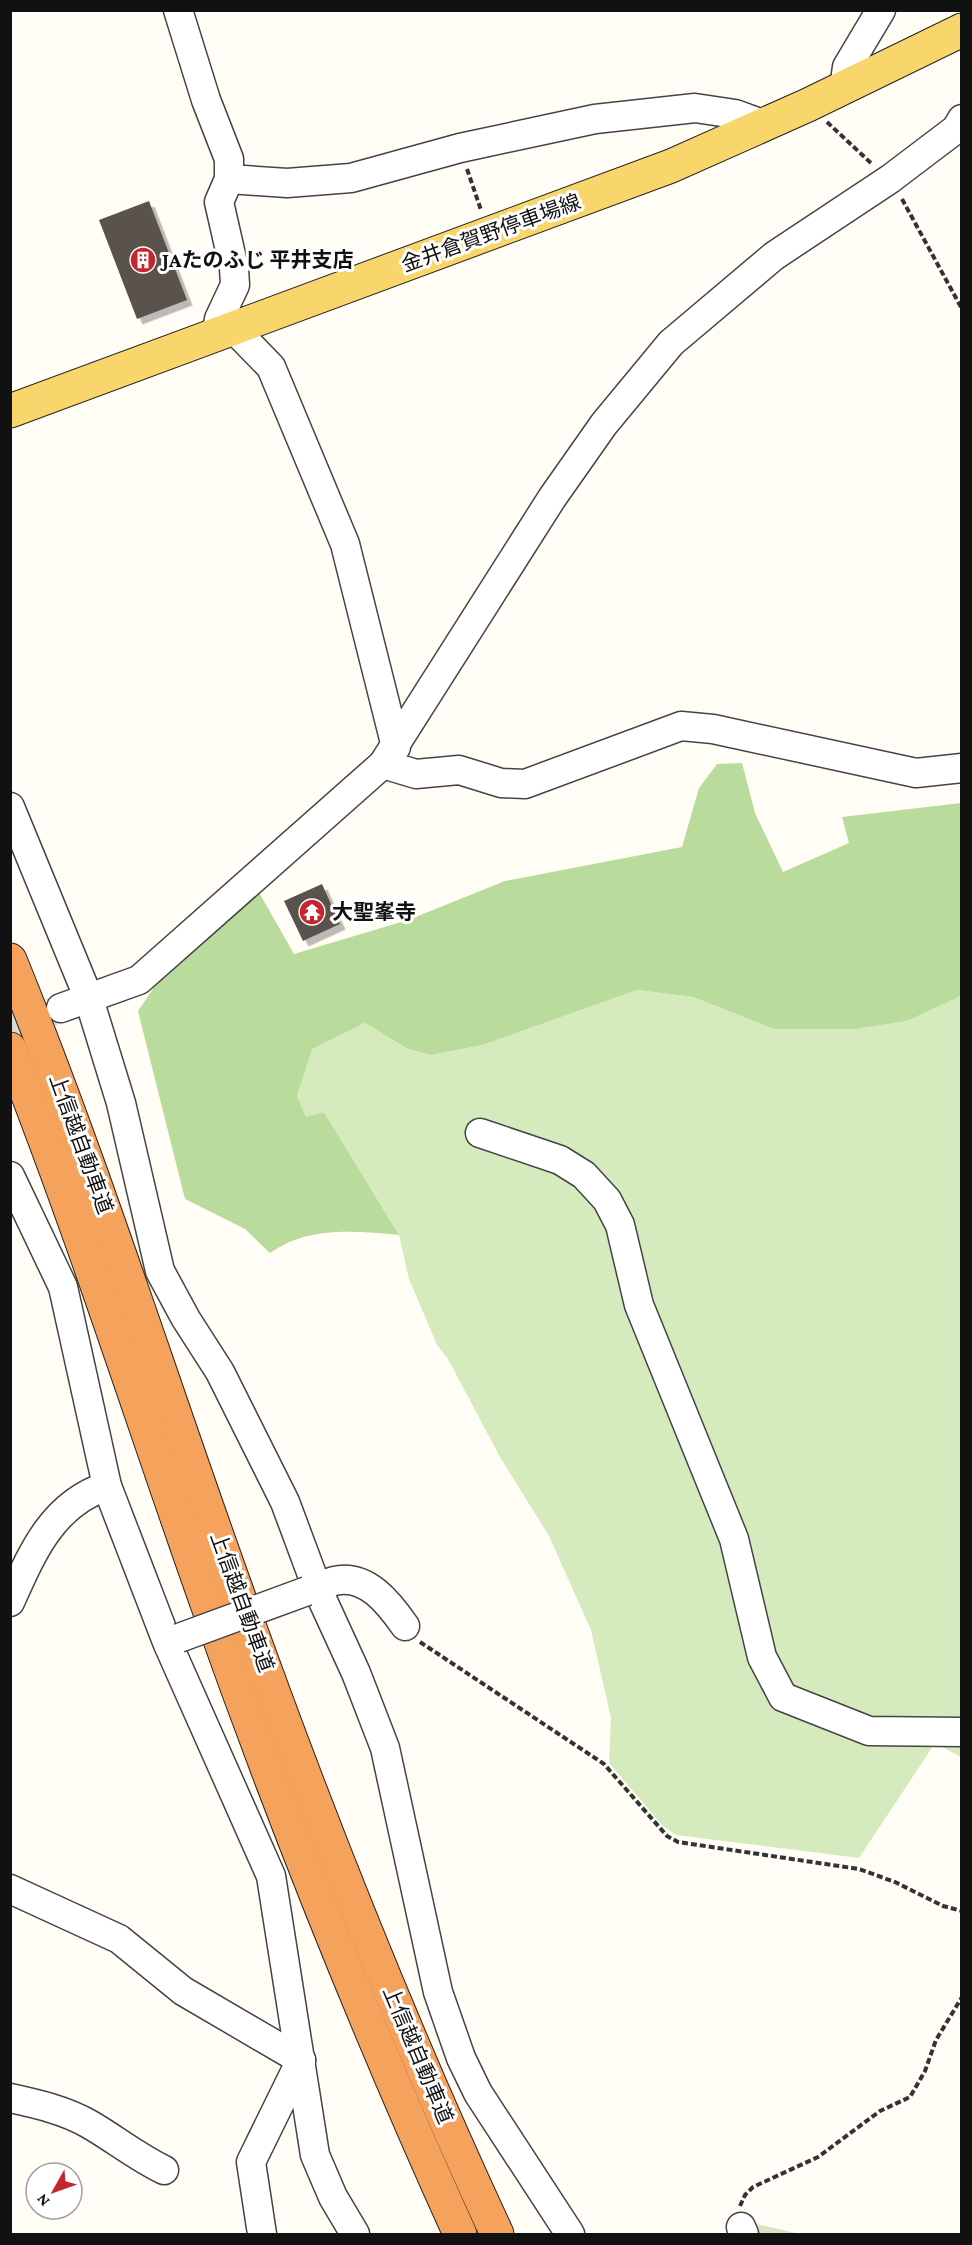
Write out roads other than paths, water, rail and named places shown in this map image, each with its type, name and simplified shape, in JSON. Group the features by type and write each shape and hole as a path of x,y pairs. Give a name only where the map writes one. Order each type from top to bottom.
{"highway":[{"name":"上信越自動車道","path":"10,960 93,1177 235,1586 288,1729 390,1992 497,2235"},
{"name":"上信越自動車道","path":"10,1049 64,1190 207,1605 259,1745 364,2012 460,2235"}],"main road":[{"name":"金井倉賀野停車場線","path":"10,411 670,166 765,125 962,30"}],"street":[{"path":"178,10 197,72 229,159 229,179 219,202 234,268 235,285 219,319 225,332 272,367 345,544 390,755 416,774 459,770 501,783 525,784 681,726 713,729 916,773 962,768"},
{"path":"844,88 847,67 881,10"},
{"path":"229,179 287,183 344,179 460,148 595,119 695,108 735,114 765,125"},
{"path":"61,1008 139,980 390,755 552,498 604,424 671,343 774,256 890,179 956,129 961,120"},
{"path":"10,807 89,999 121,1103 160,1271 255,1438 285,1502 312,1590 356,1673 385,1748 438,1992 461,2058 478,2093 570,2235"},
{"path":"480,1133 560,1160 584,1175 607,1200 620,1225 639,1305 734,1539 762,1657 783,1697 869,1731 962,1732"},
{"path":"10,1176 63,1287 107,1486 271,1876 315,2155 333,2197 354,2235"},
{"path":"10,1602 33,1551 47,1527 84,1496 107,1486"},
{"path":"173,1640 336,1581 368,1586 391,1605 405,1626"},
{"path":"10,1889 119,1939 183,1991 301,2060"},
{"path":"262,2235 250,2163 301,2060"},
{"path":"10,2098 55,2109 88,2123 139,2158 164,2170"}],"tunnel":[{"path":"10,1024 54,1011"}],"place":[{"name":"JAたのふじ 平井支店","path":"143,260"},
{"name":"大聖峯寺","path":"312,912"}]}
